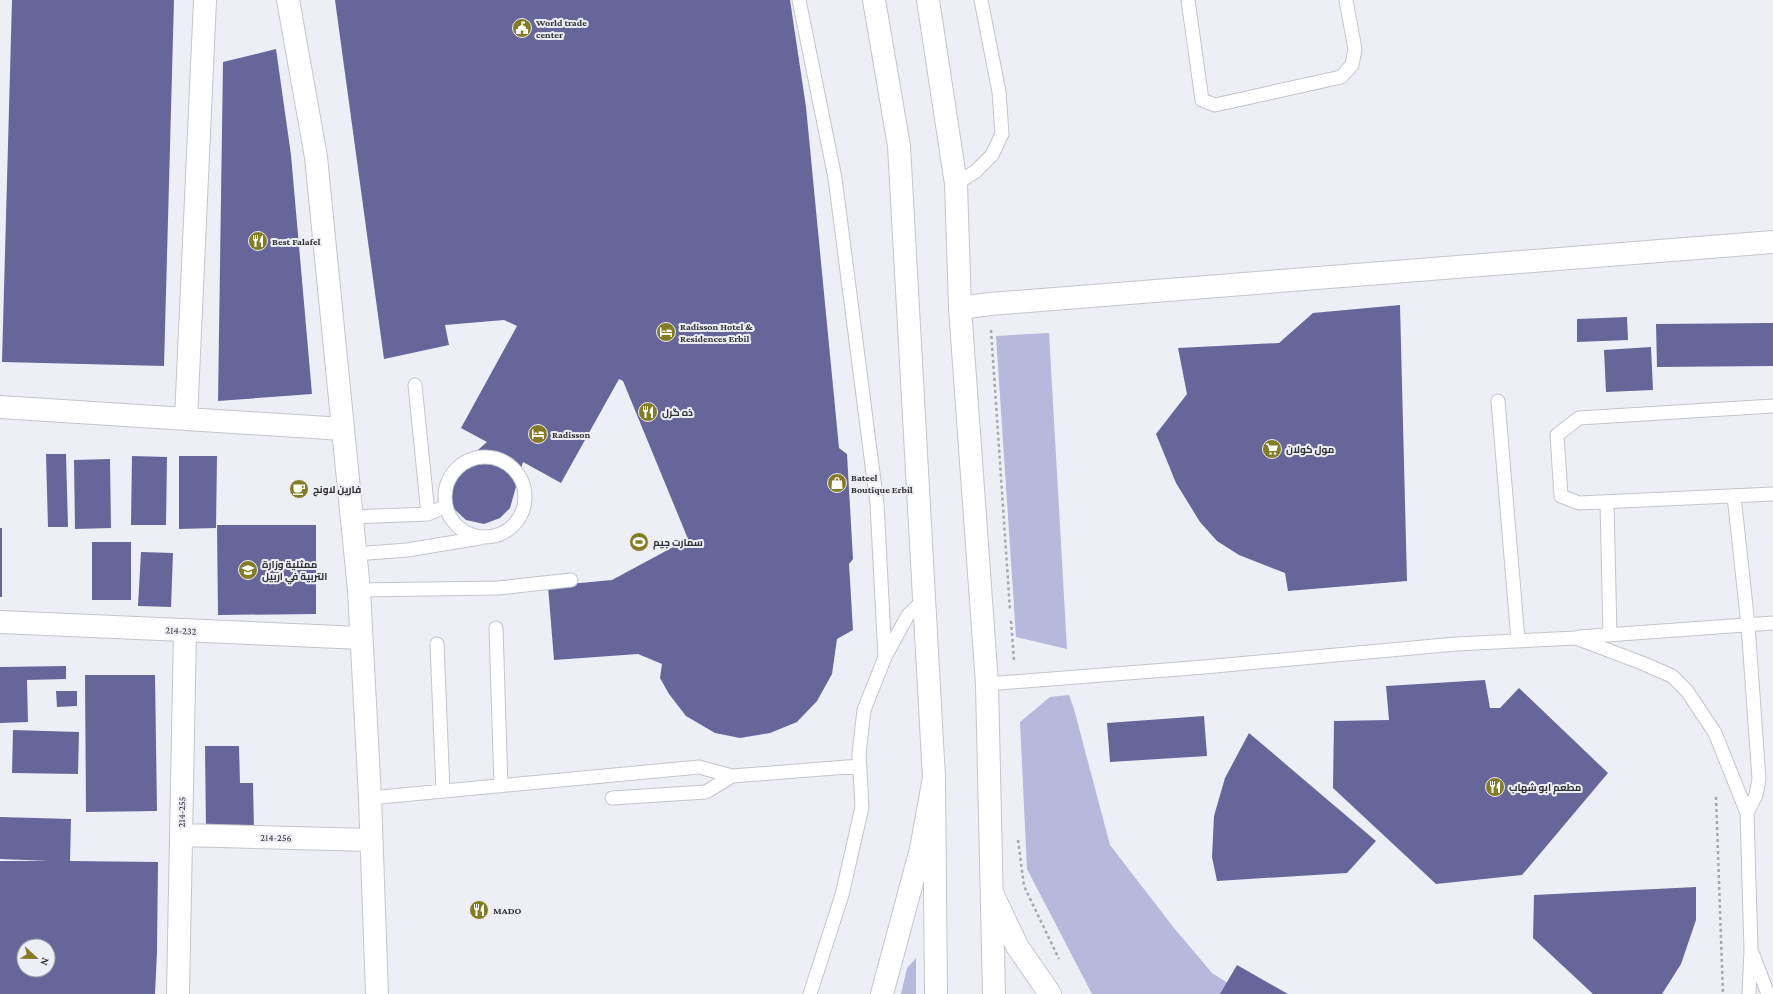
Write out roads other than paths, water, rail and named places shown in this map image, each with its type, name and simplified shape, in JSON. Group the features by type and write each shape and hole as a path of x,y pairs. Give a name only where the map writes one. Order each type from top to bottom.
{"main road":[{"path":"186,419 205,0"},
{"path":"288,0 316,157 359,590 372,840 377,994"},
{"path":"874,0 899,146 934,778 936,994"},
{"path":"928,0 956,184 960,308 987,684 994,994"},
{"path":"960,308 1005,303 1773,242"},
{"path":"0,407 343,429"},
{"name":"214-232","path":"0,622 362,638"},
{"name":"214-255","path":"178,994 186,630"},
{"path":"882,994 921,849 934,778"},
{"name":"214-256","path":"181,835 372,840"},
{"path":"992,893 1017,946 1050,994"}],"lane":[{"path":"799,0 835,178 877,504 885,657"},
{"path":"956,184 976,170 992,155 1002,134 999,92 981,0"},
{"path":"1188,0 1202,100 1215,104 1341,77 1352,65 1355,49 1346,0"},
{"path":"415,385 428,514"},
{"path":"1498,401 1518,640"},
{"path":"1773,406 1579,418 1557,435 1561,496 1579,503 1773,494"},
{"path":"355,554 408,550 496,535 507,530 516,521 522,510 525,498 523,486 518,475 510,466 499,459 487,457 475,458 464,463 454,471 448,482 445,494 446,506 451,518 459,528 470,534 483,537 496,535"},
{"path":"1734,496 1748,625 1759,779 1756,795 1747,813"},
{"path":"1607,502 1610,635"},
{"path":"351,517 428,514 446,506"},
{"path":"359,590 498,588 571,580"},
{"path":"810,994 842,895 862,807 859,754 864,710 885,657 908,616 924,600"},
{"path":"987,684 1204,667 1456,644 1576,638 1773,623"},
{"path":"496,628 501,786"},
{"path":"1576,638 1642,662 1672,676 1687,691 1715,733 1747,813 1751,950 1749,994"},
{"path":"437,644 443,791"},
{"path":"370,798 699,767 732,776 860,766"},
{"path":"612,798 706,792 732,776"},
{"path":"1751,950 1768,994"}],"place":[{"name":"World trade center","path":"522,28"},
{"name":"Best Falafel","path":"258,241"},
{"name":"Radisson Hotel & Residences Erbil","path":"666,332"},
{"name":"ذه گرل","path":"648,412"},
{"name":"Radisson","path":"538,434"},
{"name":"مول كولان","path":"1272,449"},
{"name":"Bateel Boutique Erbil","path":"837,483"},
{"name":"فارین لاونج","path":"299,489"},
{"name":"سمارت جیم","path":"639,542"},
{"name":"ممثلية وزارة التربية في اربيل","path":"248,570"},
{"name":"مطعم ابو شهاب","path":"1495,787"},
{"name":"MADO","path":"479,910"}]}
